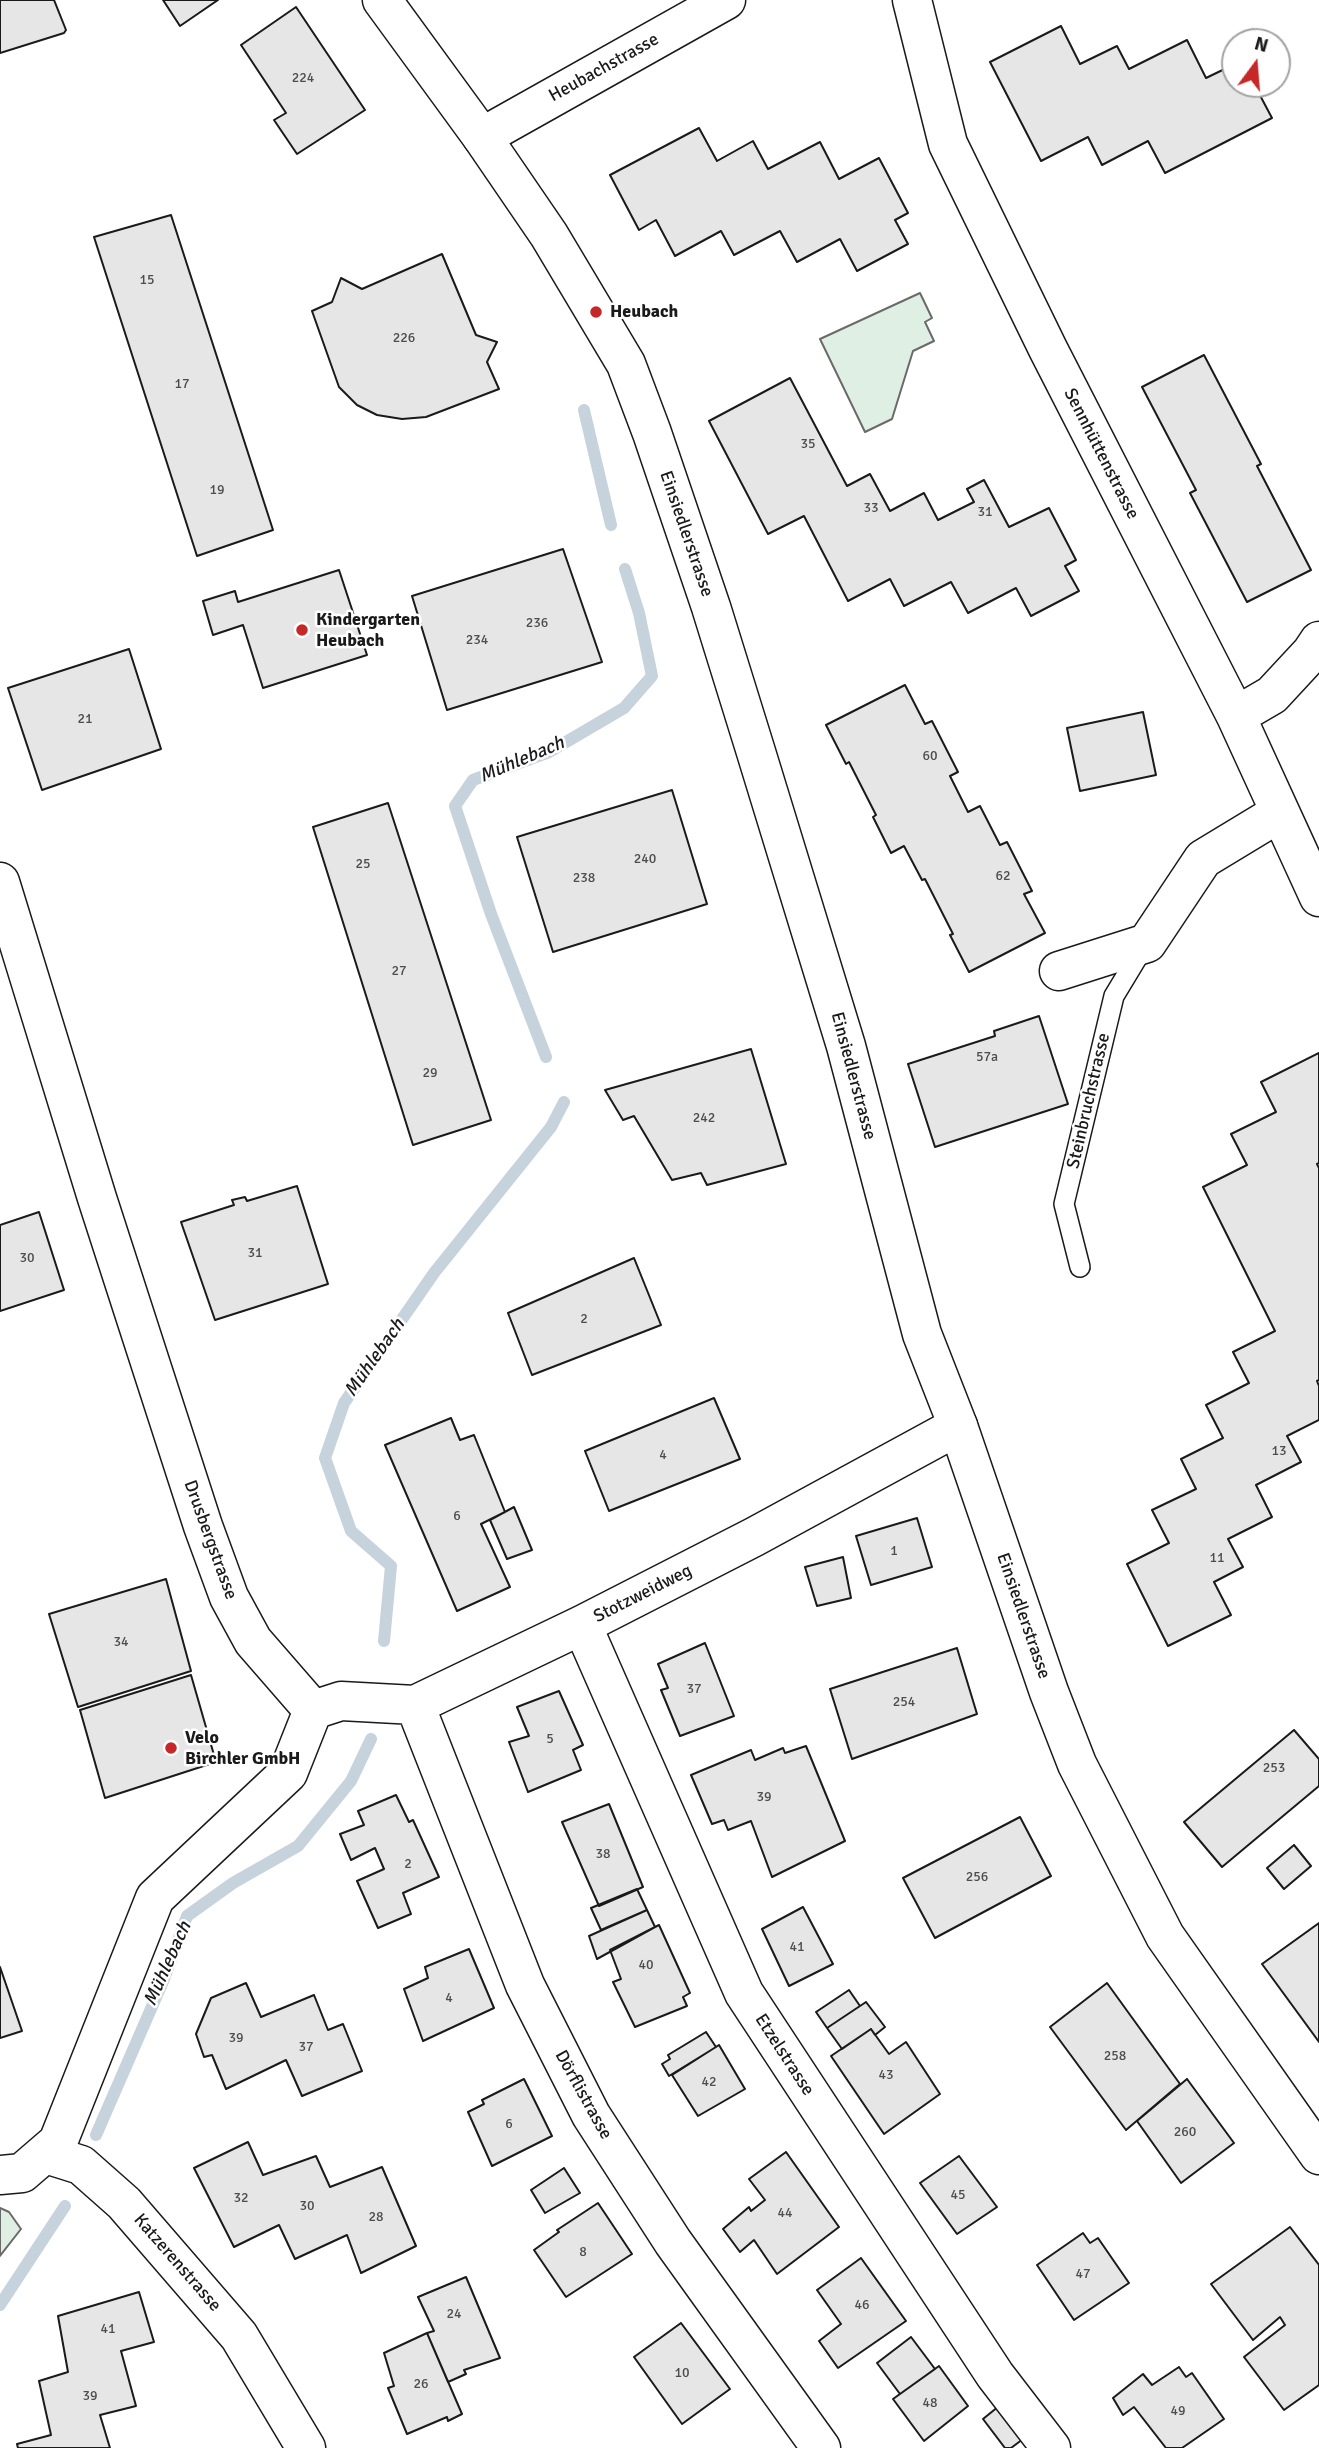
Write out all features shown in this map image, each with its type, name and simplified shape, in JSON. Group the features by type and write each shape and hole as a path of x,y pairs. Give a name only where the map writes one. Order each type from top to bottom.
{"street":[{"name":"Einsiedlerstrasse","path":"382,0 482,136 549,235 626,364 719,633 846,1046 922,1334 958,1426 1077,1764 1165,1936 1319,2155"},
{"name":"Heubachstrasse","path":"482,136 726,0"},
{"name":"Sennhüttenstrasse","path":"912,0 948,144 1048,349 1236,716 1319,897"},
{"path":"1236,716 1272,695 1311,653 1319,640"},
{"name":"Steinbruchstrasse","path":"1147,943 1203,859 1279,813"},
{"name":"Drusbergstrasse","path":"0,882 93,1185 203,1527 229,1597 253,1641 313,1710"},
{"path":"1059,971 1147,943"},
{"name":"Stotzweidweg","path":"415,1705 582,1625 754,1537 958,1426"},
{"name":"Etzelstrasse","path":"582,1625 744,1993 995,2375 1051,2448"},
{"path":"0,2175 22,2173 58,2142 155,1898 288,1773 313,1710 341,1701 415,1705"},
{"name":"Dörflistrasse","path":"415,1705 525,1985 591,2115 673,2242 821,2448"},
{"name":"Katzerenstrasse","path":"46,2154 82,2165 124,2203 239,2336 306,2448"}],"lane":[{"name":"Steinbruchstrasse","path":"1080,1267 1064,1204 1114,996 1147,943"}],"green space":[{"path":"920,293 932,318 925,322 934,341 913,351 892,419 865,432 820,339"},
{"path":"0,2208 9,2212 21,2229 0,2256"}],"building":[{"path":"0,0 54,0 66,30 64,33 0,53"},
{"path":"163,0 218,0 180,26"},
{"path":"296,7 365,110 297,154 274,120 286,113 241,45"},
{"path":"1061,26 1080,64 1117,46 1129,69 1187,40 1206,78 1221,71 1221,98 1261,98 1272,118 1165,173 1148,141 1102,165 1088,137 1041,161 990,62"},
{"path":"699,128 717,161 753,141 768,169 820,142 839,179 879,158 908,213 895,220 908,244 857,271 840,239 797,262 780,231 734,255 721,231 675,256 656,220 639,230 610,175"},
{"path":"171,215 273,530 197,556 94,237"},
{"path":"442,254 476,335 497,342 487,362 499,389 426,417 402,419 377,415 357,405 339,387 312,311 332,302 341,278 362,289"},
{"path":"1204,355 1261,464 1257,466 1311,570 1247,602 1190,493 1196,490 1142,387"},
{"path":"790,378 847,486 870,474 890,511 924,493 938,520 974,502 967,489 984,480 1009,527 1049,508 1076,560 1065,566 1079,591 1031,616 1016,588 968,613 951,582 904,606 890,579 848,601 804,516 768,534 709,421"},
{"path":"563,549 602,662 447,710 412,596"},
{"name":"Kindergarten Heubach","path":"339,570 367,655 263,688 243,625 213,635 203,601 235,591 238,602"},
{"path":"129,649 161,749 42,790 8,688"},
{"path":"905,685 925,724 932,721 958,772 950,776 968,812 980,806 1000,845 1007,842 1032,891 1024,894 1045,933 969,972 925,879 922,880 904,846 891,853 873,817 876,815 849,762 846,764 826,725"},
{"path":"1143,712 1156,775 1080,791 1067,728"},
{"path":"672,790 707,904 553,952 517,837"},
{"path":"388,803 491,1120 413,1145 313,827"},
{"path":"1039,1016 1068,1104 935,1147 908,1064 995,1036 994,1031"},
{"path":"751,1049 786,1164 707,1185 701,1173 672,1180 634,1116 623,1120 605,1090"},
{"path":"1319,1053 1319,1420 1287,1436 1301,1462 1256,1485 1272,1517 1228,1539 1243,1567 1214,1582 1231,1615 1168,1646 1127,1564 1169,1543 1152,1510 1196,1489 1181,1459 1223,1438 1206,1405 1249,1383 1233,1352 1275,1331 1203,1187 1247,1165 1231,1134 1276,1112 1261,1082"},
{"path":"297,1186 328,1284 215,1320 181,1222 234,1205 232,1200 245,1197 247,1201"},
{"path":"39,1212 64,1290 0,1311 0,1225"},
{"path":"634,1258 661,1325 532,1375 508,1313"},
{"path":"714,1398 740,1459 609,1511 585,1451"},
{"path":"451,1418 460,1440 474,1435 505,1512 481,1524 510,1587 457,1611 385,1445"},
{"path":"514,1507 532,1550 507,1559 490,1520"},
{"path":"917,1518 932,1567 871,1585 856,1536"},
{"path":"843,1557 851,1598 817,1606 805,1567"},
{"path":"166,1579 191,1671 78,1707 49,1614"},
{"path":"705,1643 734,1716 680,1736 661,1690 668,1688 658,1664"},
{"path":"957,1648 977,1714 852,1759 830,1689"},
{"path":"191,1675 216,1762 105,1798 80,1710"},
{"path":"559,1691 583,1745 573,1750 581,1770 528,1792 509,1742 529,1736 517,1707"},
{"path":"1294,1730 1319,1759 1319,1786 1222,1867 1184,1822"},
{"path":"806,1746 845,1841 772,1877 751,1821 728,1830 724,1820 712,1824 691,1775 751,1750 755,1760 783,1748 785,1753"},
{"path":"396,1795 409,1822 413,1820 439,1877 403,1893 411,1914 378,1928 357,1881 384,1869 375,1848 351,1860 340,1834 364,1825 358,1811"},
{"path":"609,1804 643,1887 599,1906 562,1822"},
{"path":"1020,1817 1051,1876 935,1938 903,1878"},
{"path":"1294,1845 1311,1866 1284,1889 1267,1868"},
{"path":"637,1889 647,1910 601,1930 591,1908"},
{"path":"803,1907 833,1964 789,1986 762,1929"},
{"path":"647,1910 655,1927 597,1959 589,1936"},
{"path":"1319,1923 1319,2042 1262,1964"},
{"path":"659,1925 690,1993 683,1997 687,2006 635,2027 613,1982 621,1979 610,1950"},
{"path":"469,1949 494,2008 423,2041 404,1989 428,1978 425,1967"},
{"path":"0,1967 22,2031 0,2038"},
{"path":"246,1983 261,2017 314,1995 328,2030 343,2024 362,2071 302,2096 286,2060 226,2089 212,2055 204,2057 196,2034 211,1998"},
{"path":"1107,1983 1180,2084 1126,2130 1050,2027"},
{"path":"849,1990 860,2006 827,2028 816,2012"},
{"path":"866,2002 885,2027 875,2035 871,2029 842,2049 827,2028"},
{"path":"871,2029 889,2054 906,2042 940,2094 884,2134 831,2056"},
{"path":"706,2032 716,2047 669,2076 662,2064 670,2059 668,2055"},
{"path":"719,2045 745,2089 698,2116 672,2075"},
{"path":"524,2079 552,2136 492,2166 468,2112 484,2104 482,2100"},
{"path":"1187,2079 1234,2143 1181,2183 1137,2121"},
{"path":"248,2142 263,2175 316,2156 330,2187 382,2167 416,2246 361,2273 347,2235 295,2259 279,2225 234,2247 194,2168"},
{"path":"786,2152 839,2227 777,2274 754,2240 740,2252 723,2229 749,2207 751,2211 765,2200 749,2179"},
{"path":"959,2156 997,2207 957,2234 920,2183"},
{"path":"564,2168 580,2193 545,2213 531,2190"},
{"path":"598,2203 632,2254 566,2297 534,2250 559,2232 557,2230"},
{"path":"1290,2227 1319,2265 1319,2385 1284,2410 1244,2357 1285,2325 1280,2317 1253,2340 1211,2284"},
{"path":"1083,2233 1090,2243 1098,2238 1129,2283 1074,2320 1037,2265"},
{"path":"861,2258 906,2321 838,2368 819,2341 841,2324 817,2290"},
{"path":"466,2277 500,2358 464,2370 466,2374 448,2382 427,2333 434,2331 418,2297"},
{"path":"139,2292 154,2342 121,2351 136,2406 100,2415 110,2448 18,2448 17,2444 51,2435 39,2381 68,2372 58,2316"},
{"path":"681,2323 730,2389 682,2424 634,2357"},
{"path":"427,2333 462,2414 448,2421 447,2417 407,2434 388,2388 394,2386 384,2353"},
{"path":"911,2337 935,2369 900,2394 877,2363"},
{"path":"939,2366 968,2406 924,2441 893,2399"},
{"path":"1179,2367 1186,2377 1192,2373 1224,2419 1182,2448 1166,2448 1134,2407 1123,2415 1113,2398 1143,2374 1152,2385"},
{"path":"999,2406 1023,2439 1011,2448 1005,2448 983,2419"}],"waterway":[{"name":"Mühlebach","path":"584,410 611,525"},
{"name":"Mühlebach","path":"546,1057 491,914 455,806 473,780 549,752 624,708 652,676 639,613 625,569"},
{"name":"Mühlebach","path":"384,1641 391,1566 351,1531 325,1458 344,1403 434,1273 551,1127 564,1102"},
{"name":"Mühlebach","path":"96,2135 164,1979 187,1916 233,1883 298,1846 351,1781 371,1739"},
{"name":"Mühlebach","path":"0,2305 65,2206"}],"place":[{"name":"Heubach","path":"596,312"},
{"name":"Kindergarten Heubach","path":"302,630"},
{"name":"Velo Birchler GmbH","path":"171,1748"}]}
